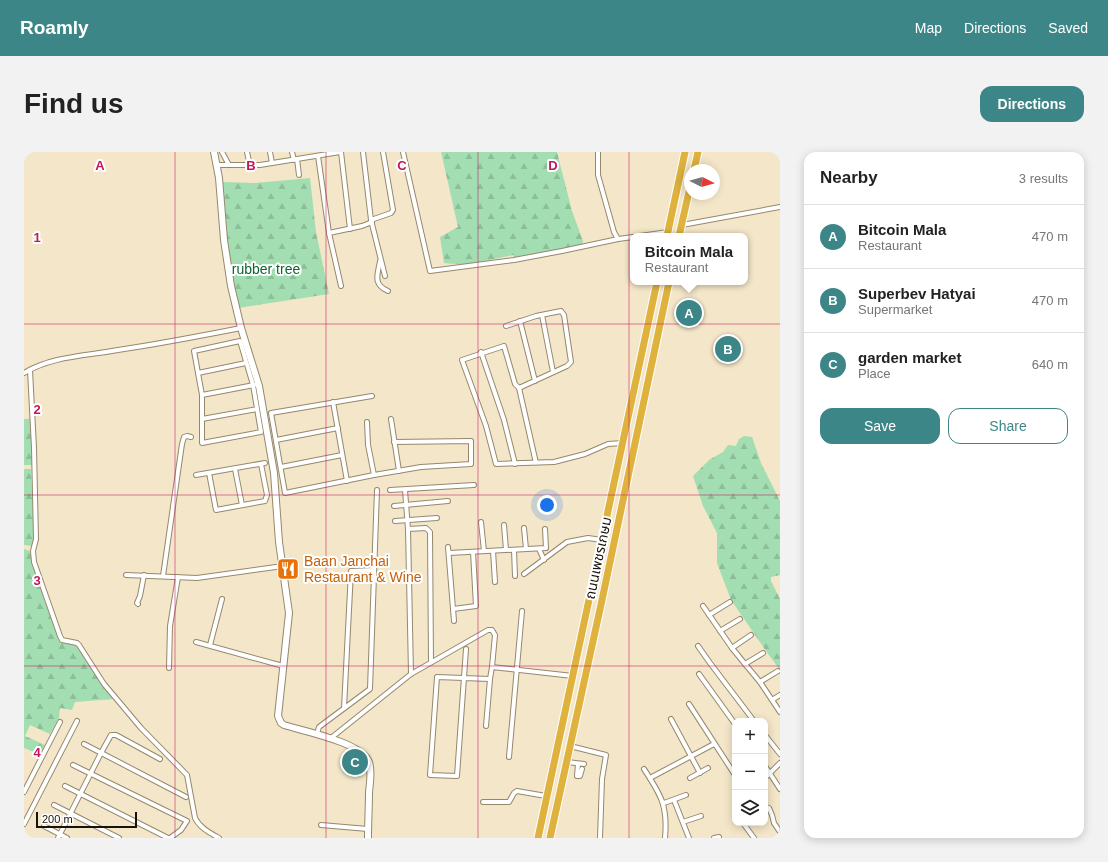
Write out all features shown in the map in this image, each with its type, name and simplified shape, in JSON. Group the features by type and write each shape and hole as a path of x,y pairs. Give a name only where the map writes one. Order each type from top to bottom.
{"highway":[{"path":"668,233 685,152"},
{"path":"695,164 698,152"},
{"path":"680,233 687,200"},
{"name":"ถนนเพชรเกษม","path":"538,838 656,285"},
{"name":"ถนนเพชรเกษม","path":"550,838 668,285"},
{"path":"590,597 602,600"}],"street":[{"path":"214,152 219,178 226,255 231,286 256,384 274,478 282,566 289,613 278,713 280,721 284,725 331,738 348,745 368,760 370,771 368,838"},
{"path":"222,152 229,165"},
{"path":"247,152 250,166"},
{"path":"270,152 272,163"},
{"path":"292,152 296,160 299,175"},
{"path":"217,165 250,166 296,160 316,155 339,152 350,229"},
{"path":"363,152 371,221 385,276"},
{"path":"329,233 350,229 391,213 393,210 383,152"},
{"path":"403,152 430,271 562,252 630,237"},
{"path":"598,152 598,175 614,232 618,239"},
{"path":"316,155 329,233 341,286"},
{"path":"682,225 780,207"},
{"path":"381,258 377,278 378,283 382,288 388,291"},
{"path":"506,326 561,311 564,315 571,362 567,366 519,388"},
{"path":"542,315 553,372"},
{"path":"520,321 535,381"},
{"path":"24,373 71,356 131,348 241,328"},
{"path":"240,341 246,363 256,384 257,409 261,432 202,443 202,396 194,351 240,341"},
{"path":"536,463 519,388 515,384 504,346 481,352 462,360 486,426 496,464 515,464 536,463 563,461 585,454 608,444 623,443"},
{"path":"481,352 504,420 515,464"},
{"path":"198,373 246,363"},
{"path":"30,370 34,448 36,539 33,551 34,562 60,636 62,640 74,642 79,645 104,684 140,728 187,775 195,818 198,824 218,838"},
{"path":"202,396 256,384"},
{"path":"372,396 271,413 285,493 421,467 471,464 471,441 394,442"},
{"path":"333,402 347,481"},
{"path":"202,419 257,409"},
{"path":"391,419 399,471"},
{"path":"367,422 368,445 374,475"},
{"path":"276,440 338,428"},
{"path":"163,576 182,444 184,437 191,437"},
{"path":"281,467 342,455"},
{"path":"196,475 263,463 267,495 266,500 216,510 209,473"},
{"path":"235,469 242,505"},
{"path":"264,480 274,478"},
{"path":"390,490 474,485"},
{"path":"317,734 319,727 370,689 377,490"},
{"path":"405,490 408,529 411,674"},
{"path":"394,506 448,502"},
{"path":"394,521 437,518"},
{"path":"480,522 484,551"},
{"path":"504,525 506,550"},
{"path":"408,529 426,528 429,530 431,662"},
{"path":"524,528 526,549"},
{"path":"449,553 546,548 545,529"},
{"path":"524,574 567,542 588,538 602,540"},
{"path":"448,547 454,621"},
{"path":"539,549 544,560"},
{"path":"514,550 515,576"},
{"path":"493,551 495,582"},
{"path":"453,609 476,606 472,552"},
{"path":"126,575 197,578 282,566"},
{"path":"344,708 351,571 374,570"},
{"path":"138,604 137,602 140,596 144,575"},
{"path":"169,668 170,626 178,576"},
{"path":"210,645 222,599"},
{"path":"709,615 730,602"},
{"path":"703,606 732,648 760,682 780,712"},
{"path":"509,757 522,610"},
{"path":"720,631 740,619"},
{"path":"331,738 411,674 481,633 490,630 494,632 495,638 486,726"},
{"path":"732,648 751,635"},
{"path":"196,642 283,666"},
{"path":"698,646 752,718"},
{"path":"466,649 464,678 457,776 430,775 437,677 464,678 490,679"},
{"path":"745,664 763,652"},
{"path":"492,667 573,676"},
{"path":"760,682 778,671"},
{"path":"699,674 732,720"},
{"path":"772,700 780,695"},
{"path":"689,704 732,771"},
{"path":"671,719 700,773"},
{"path":"24,824 77,721"},
{"path":"24,792 60,722"},
{"path":"59,836 90,773 111,736 114,735 160,759"},
{"path":"768,739 780,754"},
{"path":"84,744 186,797"},
{"path":"650,778 714,744"},
{"path":"570,746 606,754 602,779 600,838"},
{"path":"567,762 584,764"},
{"path":"770,773 780,763"},
{"path":"578,764 577,776 580,776 582,770"},
{"path":"65,786 169,838 181,830 187,821 73,765"},
{"path":"690,778 708,768"},
{"path":"644,769 664,803 667,823 665,838"},
{"path":"768,770 780,789"},
{"path":"483,802 509,802 514,793 517,792 546,796"},
{"path":"664,803 686,795"},
{"path":"674,800 688,838"},
{"path":"54,805 119,838"},
{"path":"768,808 774,823 780,832"},
{"path":"683,822 701,816"},
{"path":"321,825 368,829"},
{"path":"44,826 59,836 67,838"},
{"path":"745,826 754,838"},
{"path":"714,838 719,836"}],"green space":[{"path":"441,152 557,152 572,211 583,241 582,248 514,259 514,255 470,263 444,263 440,237 458,227"},
{"name":"rubber tree","path":"310,178 316,232 329,294 238,308 230,261 223,182 255,183"},
{"path":"24,419 30,419 32,465 24,465"},
{"path":"744,436 752,437 761,463 780,501 780,575 771,577 771,581 780,599 780,670 731,600 717,563 717,533 703,506 693,476 709,460 723,452 728,445 736,446 739,439"},
{"path":"24,469 31,469 34,537 32,546 24,545"},
{"path":"24,549 30,551 32,564 59,641 77,643 114,699 75,702 72,710 60,708 59,718 50,734 30,725 25,736 45,745 39,754 24,748"}],"place":[{"name":"Bitcoin Mala","path":"689,313"},
{"name":"Superbev Hatyai","path":"728,349"},
{"name":"Baan Janchai Restaurant & Wine","path":"288,569"},
{"name":"garden market","path":"355,762"}]}
